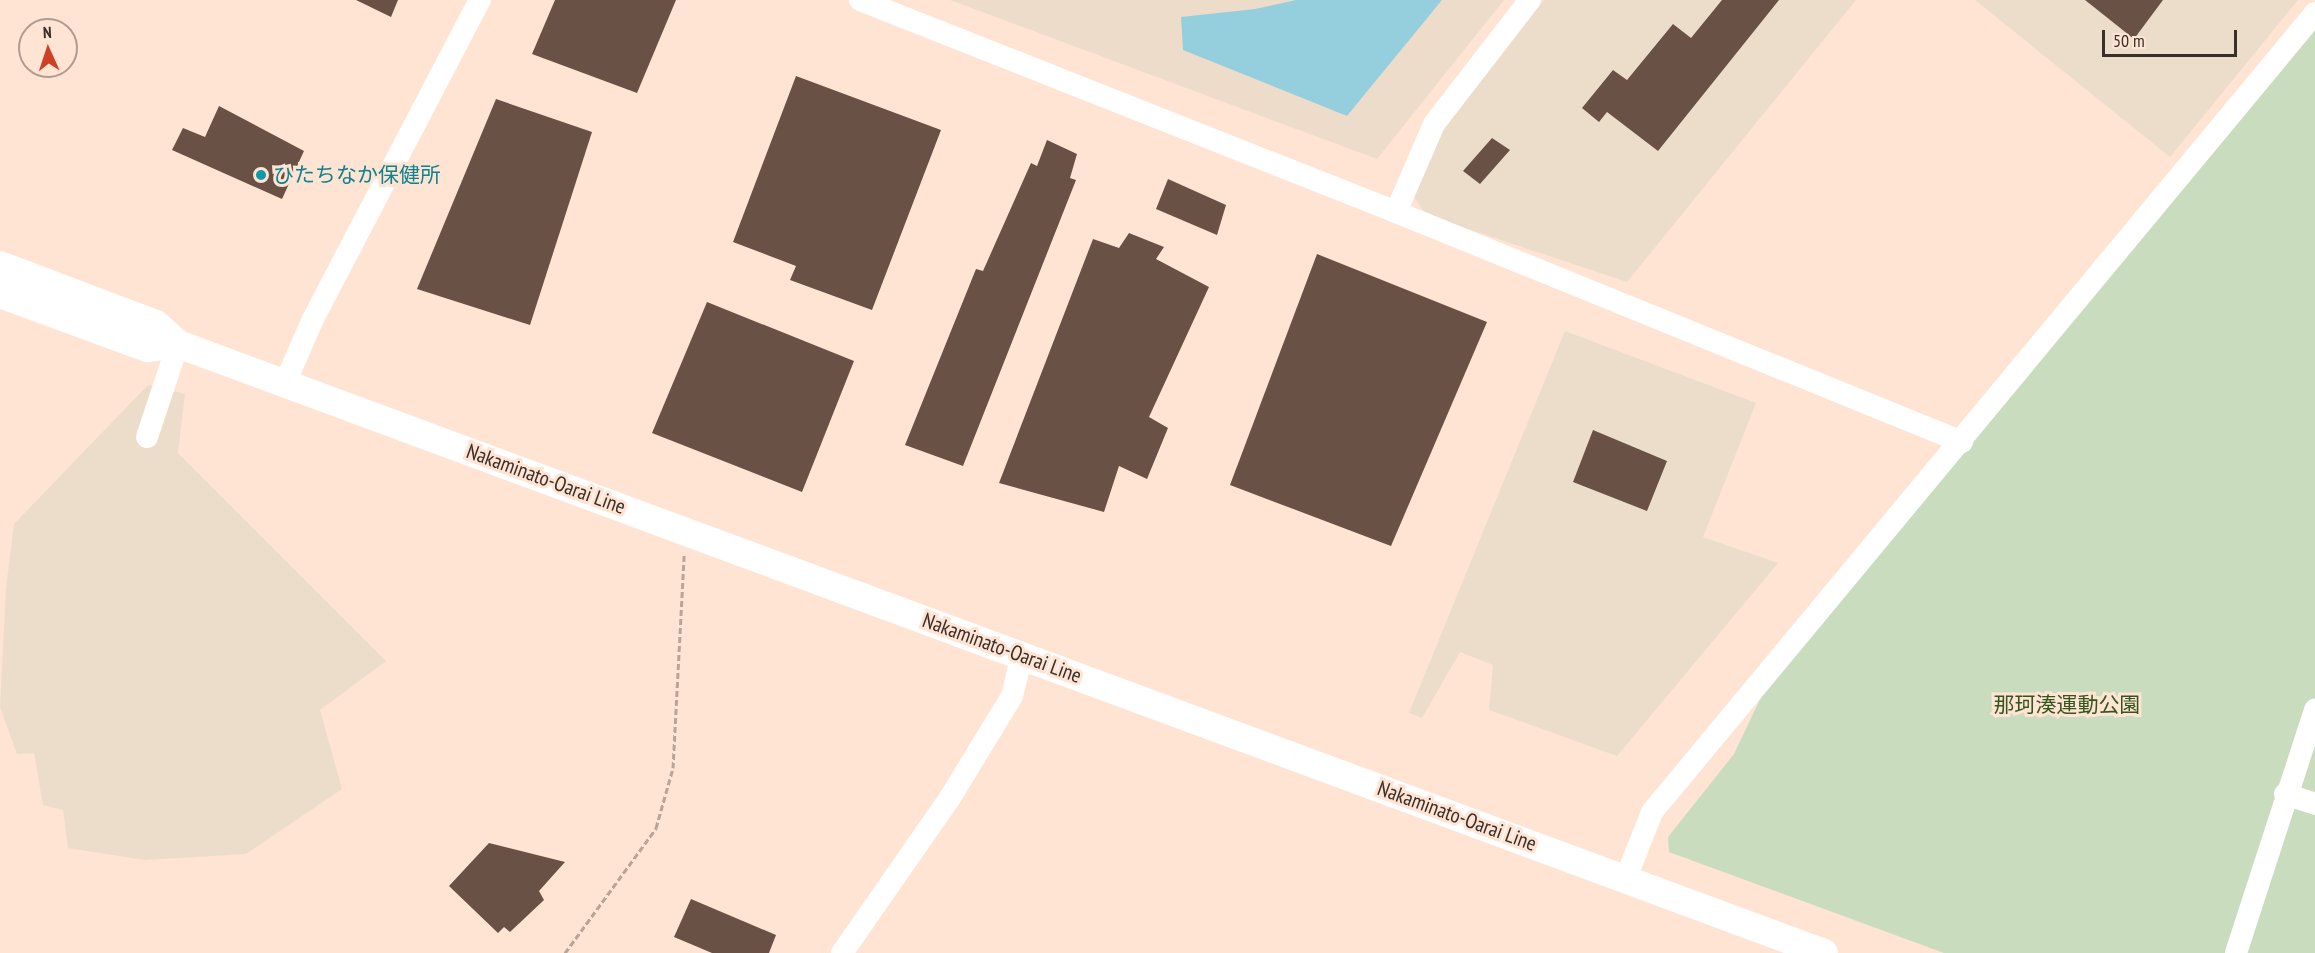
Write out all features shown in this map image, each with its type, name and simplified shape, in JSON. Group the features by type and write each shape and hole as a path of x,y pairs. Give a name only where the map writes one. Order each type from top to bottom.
{"main road":[{"name":"Nakaminato-Oarai Line","path":"0,265 156,324 178,344 1824,953"},
{"name":"Nakaminato-Oarai Line","path":"0,294 147,348 178,344"}],"street":[{"path":"285,383 313,319 480,0"},
{"path":"860,0 1396,212 1962,442"},
{"path":"1396,212 1434,124 1530,0"},
{"path":"1626,878 1652,812 1962,442 2315,13"},
{"path":"147,437 178,344"},
{"path":"842,953 951,796 1012,696 1022,655"},
{"path":"2236,953 2285,794 2315,710"},
{"path":"2285,794 2315,804"}],"path":[{"path":"565,953 656,828 673,768 679,591 687,531"}],"shaded area":[{"path":"950,0 1504,0 1377,159"},
{"path":"1544,0 1856,0 1627,282 1426,215 1407,186 1458,102"},
{"path":"1975,0 2298,0 2170,157"},
{"path":"1565,331 1756,403 1703,537 1778,563 1617,756 1489,710 1493,665 1460,652 1422,718 1409,713"},
{"path":"148,385 185,394 178,453 386,661 320,710 342,789 246,854 144,860 68,848 63,810 43,805 34,753 17,754 0,707 6,588 14,524"}],"green space":[{"name":"那珂湊運動公園","path":"2315,13 2315,953 1944,953 1669,852 1668,837 1734,754 1774,670"}],"water":[{"path":"1296,0 1442,0 1347,116 1183,50 1181,17 1255,9"}],"building":[{"path":"356,0 398,0 391,17"},
{"path":"555,0 676,0 637,93 532,54"},
{"path":"1722,0 1779,0 1658,151 1607,112 1599,122 1582,108 1613,70 1627,80 1673,24 1691,38"},
{"path":"2085,0 2163,0 2134,39"},
{"path":"796,76 941,130 872,310 790,280 796,266 733,242"},
{"path":"496,99 592,132 530,325 417,289"},
{"name":"ひたちなか保健所","path":"219,106 304,151 282,199 172,150 183,128 205,137"},
{"path":"1492,138 1510,150 1480,184 1463,171"},
{"path":"1047,140 1077,154 1070,178 1076,180 963,466 905,445 976,269 983,271 1031,163 1037,166"},
{"path":"1168,179 1226,205 1217,235 1156,209"},
{"path":"1129,233 1164,247 1156,259 1209,287 1149,417 1168,428 1147,479 1119,466 1104,512 999,483 1093,239 1119,248"},
{"path":"1317,254 1487,322 1391,546 1230,485"},
{"path":"707,302 854,361 802,492 652,433"},
{"path":"1593,430 1667,461 1647,511 1573,482"},
{"path":"489,843 565,862 539,891 544,900 510,932 504,927 498,933 449,886"},
{"path":"691,899 776,935 769,953 712,953 674,937"}],"place":[{"name":"ひたちなか保健所","path":"261,175"}]}
